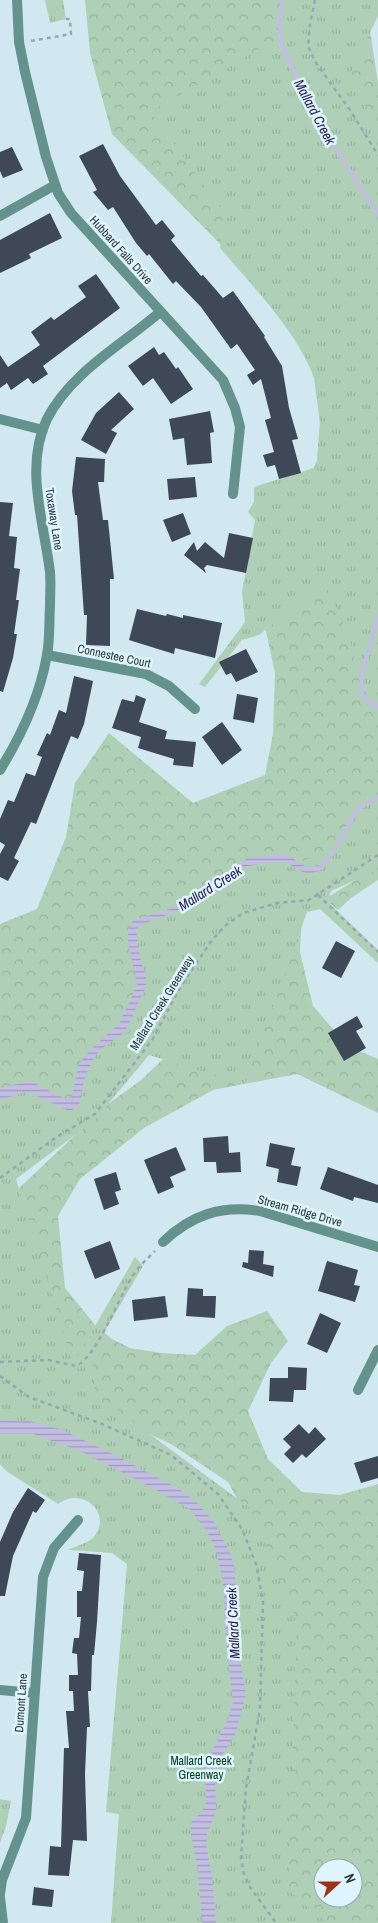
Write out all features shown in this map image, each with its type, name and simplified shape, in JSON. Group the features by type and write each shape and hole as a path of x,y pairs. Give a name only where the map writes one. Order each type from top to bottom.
{"street":[{"name":"Hubbard Falls Drive","path":"18,0 18,33 24,72 58,194 72,214 223,380 236,408 240,427 233,494"},
{"path":"0,216 55,185"},
{"name":"Toxaway Lane","path":"0,770 15,745 29,712 47,655 50,574 36,484 36,458 42,430 59,400 79,377 160,312"},
{"path":"0,419 42,430"},
{"name":"Connestee Court","path":"47,655 146,674 169,686 195,709"},
{"name":"Stream Ridge Drive","path":"163,1242 180,1227 199,1216 217,1210 241,1208 260,1211 378,1247"},
{"path":"358,1390 378,1350"},
{"name":"Dumont Lane","path":"2,1923 0,1896 2,1880 26,1818 43,1577 54,1548 78,1520"},
{"path":"0,1690 34,1693"}],"path":[{"path":"315,0 308,46 316,63 350,110 378,155"},
{"path":"31,41 71,34 70,19 66,19"},
{"name":"Mallard Creek Greenway","path":"0,1178 58,1136 95,1114 152,1040 181,986 212,940 226,925 250,911 277,903 310,900 378,854"},
{"path":"318,895 378,952"},
{"path":"0,1362 38,1359 76,1366 80,1364 96,1343 132,1278 163,1242"},
{"path":"0,1376 29,1397 102,1424 171,1455 218,1494 242,1529 256,1564 263,1602 260,1709 254,1754 246,1788 241,1858 244,1874 250,1887 276,1923"}],"green space":[{"path":"45,0 63,0 66,19 50,23"},
{"path":"85,0 291,0 378,201 378,836 81,1098 0,1163 0,924 37,909 66,837 75,783 109,733 193,803 265,775 273,734 275,673 258,594 323,447 313,370 281,306 112,134 90,53"},
{"path":"282,0 378,0 378,16 351,72 378,134 378,707 360,682 347,630 325,584 259,635 242,640 205,687 199,684 245,622 242,592 255,520 248,512 254,502 254,487 317,467 320,407 314,379 306,359 294,339 264,299 220,248 223,211 150,112 279,38"},
{"path":"314,0 378,0 367,11 378,83 378,136"},
{"name":"Mallard Creek Greenway","path":"378,782 378,870 331,891 328,902 378,950 378,963 320,909 307,912 245,1084 149,1055 94,1121 16,1179 73,1364 135,1257 143,1266 92,1353 96,1405 113,1407 250,1508 297,1622 288,1890 327,1923 111,1923 119,1814 106,1812 127,1564 112,1553 68,1550 91,1540 99,1529 100,1520 98,1512 93,1505 86,1500 77,1498 68,1499 58,1504 6,1471 0,1464 0,1094 26,1087 76,1102 92,1057 102,1043 130,1031 141,965 132,950 138,929 151,916 212,891 255,857 301,861 325,850 345,829"},
{"path":"378,866 378,880 351,898 338,910 325,899"},
{"path":"302,913 300,952 313,1006 348,1046 378,1059 378,1113 297,1074 213,1090 144,1128 80,1179 58,1216 65,1288 96,1326 112,1339 130,1348 161,1353 195,1355 227,1326 267,1311 288,1341 271,1363 248,1411 268,1459 302,1492 340,1495 378,1484 378,1923 294,1923 276,1900 273,1565 228,1482 171,1444 43,1386 0,1206 108,1104 141,1080 192,1032"},
{"path":"0,1799 11,1801 0,1843"}],"water":[{"path":"280,854 292,857 309,868 321,864 323,869 306,873 283,861 248,866 227,884 187,907 143,924 136,929 141,963 146,975 146,986 125,1032 100,1050 92,1061 84,1080 79,1106 72,1110 67,1110 27,1092 0,1100 0,1088 31,1081 65,1099 72,1096 79,1064 92,1048 119,1024 137,985 128,942 128,931 133,921 175,907 248,858"},
{"path":"0,1420 29,1421 60,1429 113,1454 179,1489 195,1501 214,1522 231,1555 234,1566 239,1653 246,1695 235,1735 218,1761 215,1771 216,1812 207,1834 206,1843 212,1877 216,1923 202,1923 198,1869 190,1830 192,1820 201,1813 206,1803 205,1765 227,1721 233,1702 226,1643 223,1580 215,1548 209,1535 191,1510 84,1453 34,1434 0,1434"}],"building":[{"path":"103,144 120,176 156,225 162,220 175,236 171,240 201,276 203,275 223,298 233,291 265,336 282,366 289,408 298,439 292,440 301,473 279,479 275,465 267,467 263,455 274,452 265,420 271,418 261,379 253,385 247,375 255,370 237,344 231,349 201,307 176,281 173,284 149,254 147,256 136,243 113,207 108,210 93,192 97,190 79,156"},
{"path":"12,147 23,170 3,178 0,171 0,152"},
{"path":"50,213 62,238 29,254 31,258 0,273 0,240"},
{"path":"96,274 120,308 43,366 48,374 33,384 28,378 11,390 7,383 0,388 0,355 8,367 40,345 31,332 51,317 54,320 86,297 78,286"},
{"path":"154,347 159,355 164,352 176,369 178,367 193,389 171,404 153,378 143,386 128,366"},
{"path":"119,392 134,409 111,430 117,433 106,454 81,440 96,413"},
{"path":"210,411 214,432 210,433 212,463 187,465 184,438 173,440 169,419"},
{"path":"76,457 105,459 104,482 98,482 103,520 108,520 114,579 110,579 110,646 86,645 87,615 84,615 77,515 75,515 72,491"},
{"path":"195,477 197,497 169,500 167,479"},
{"path":"0,502 13,503 9,536 17,537 14,568 20,569 16,600 19,600 14,634 17,634 13,658 3,692 0,691"},
{"path":"183,513 191,534 172,542 163,520"},
{"path":"229,533 253,538 246,573 207,565 204,568 206,573 184,555 194,542 197,551 205,542 224,558"},
{"path":"137,609 166,616 167,614 183,618 183,615 222,623 215,658 175,648 174,654 129,640"},
{"path":"246,649 258,672 236,682 231,673 226,675 219,662"},
{"path":"74,676 93,681 84,724 78,739 71,736 36,824 31,822 14,858 19,861 8,881 0,877 0,854 5,845 0,842 0,819 8,800 14,802 26,773 35,776 42,757 37,755 47,733 50,735 59,710 66,713"},
{"path":"237,694 258,698 254,723 233,719"},
{"path":"136,695 146,699 139,722 167,731 165,739 196,742 193,767 173,765 174,759 138,748 141,737 112,728 122,699 134,702"},
{"path":"222,722 242,750 222,765 202,737"},
{"path":"336,941 355,951 341,978 322,968"},
{"path":"357,1016 363,1027 356,1031 366,1048 344,1061 328,1033"},
{"path":"228,1136 229,1153 240,1152 241,1172 217,1173 216,1162 204,1162 203,1138"},
{"path":"270,1143 295,1148 291,1165 301,1167 297,1186 277,1182 279,1169 266,1166"},
{"path":"176,1147 186,1170 170,1177 174,1187 158,1194 144,1160"},
{"path":"328,1167 378,1185 378,1203 354,1197 353,1201 320,1189"},
{"path":"116,1172 121,1190 115,1192 119,1204 104,1210 94,1179"},
{"path":"110,1241 120,1269 95,1279 84,1251"},
{"path":"249,1250 264,1251 263,1264 274,1266 273,1277 242,1267 243,1262 248,1263"},
{"path":"327,1261 358,1270 354,1285 360,1286 355,1302 318,1291"},
{"path":"188,1288 203,1289 203,1296 216,1296 215,1318 186,1316"},
{"path":"165,1296 168,1317 134,1321 132,1300"},
{"path":"320,1313 341,1323 327,1353 307,1344"},
{"path":"288,1367 307,1368 306,1390 294,1390 293,1402 269,1401 270,1378 288,1378"},
{"path":"299,1424 309,1434 315,1427 326,1439 306,1458 302,1454 293,1463 284,1454 291,1447 283,1439"},
{"path":"378,1456 378,1478 361,1483 354,1463"},
{"path":"28,1488 45,1500 36,1513 33,1511 13,1556 5,1596 0,1596 0,1542 13,1512"},
{"path":"79,1553 101,1555 97,1622 94,1655 92,1655 91,1691 88,1691 90,1727 87,1727 85,1774 87,1841 73,1840 69,1876 48,1875 50,1846 61,1847 64,1748 69,1748 66,1711 74,1711 73,1691 69,1691 69,1675 78,1675 77,1654 72,1653 74,1638 79,1638 81,1617 77,1617 77,1591 82,1591 84,1571 77,1570"},
{"path":"34,1887 54,1890 52,1907 32,1905"}],"waterway":[{"name":"Mallard Creek","path":"282,0 279,38 298,81 333,145 378,215"},
{"name":"Mallard Creek","path":"378,617 361,678 363,696 378,709"},
{"name":"Mallard Creek","path":"319,868 332,854 358,809 378,797"}]}
